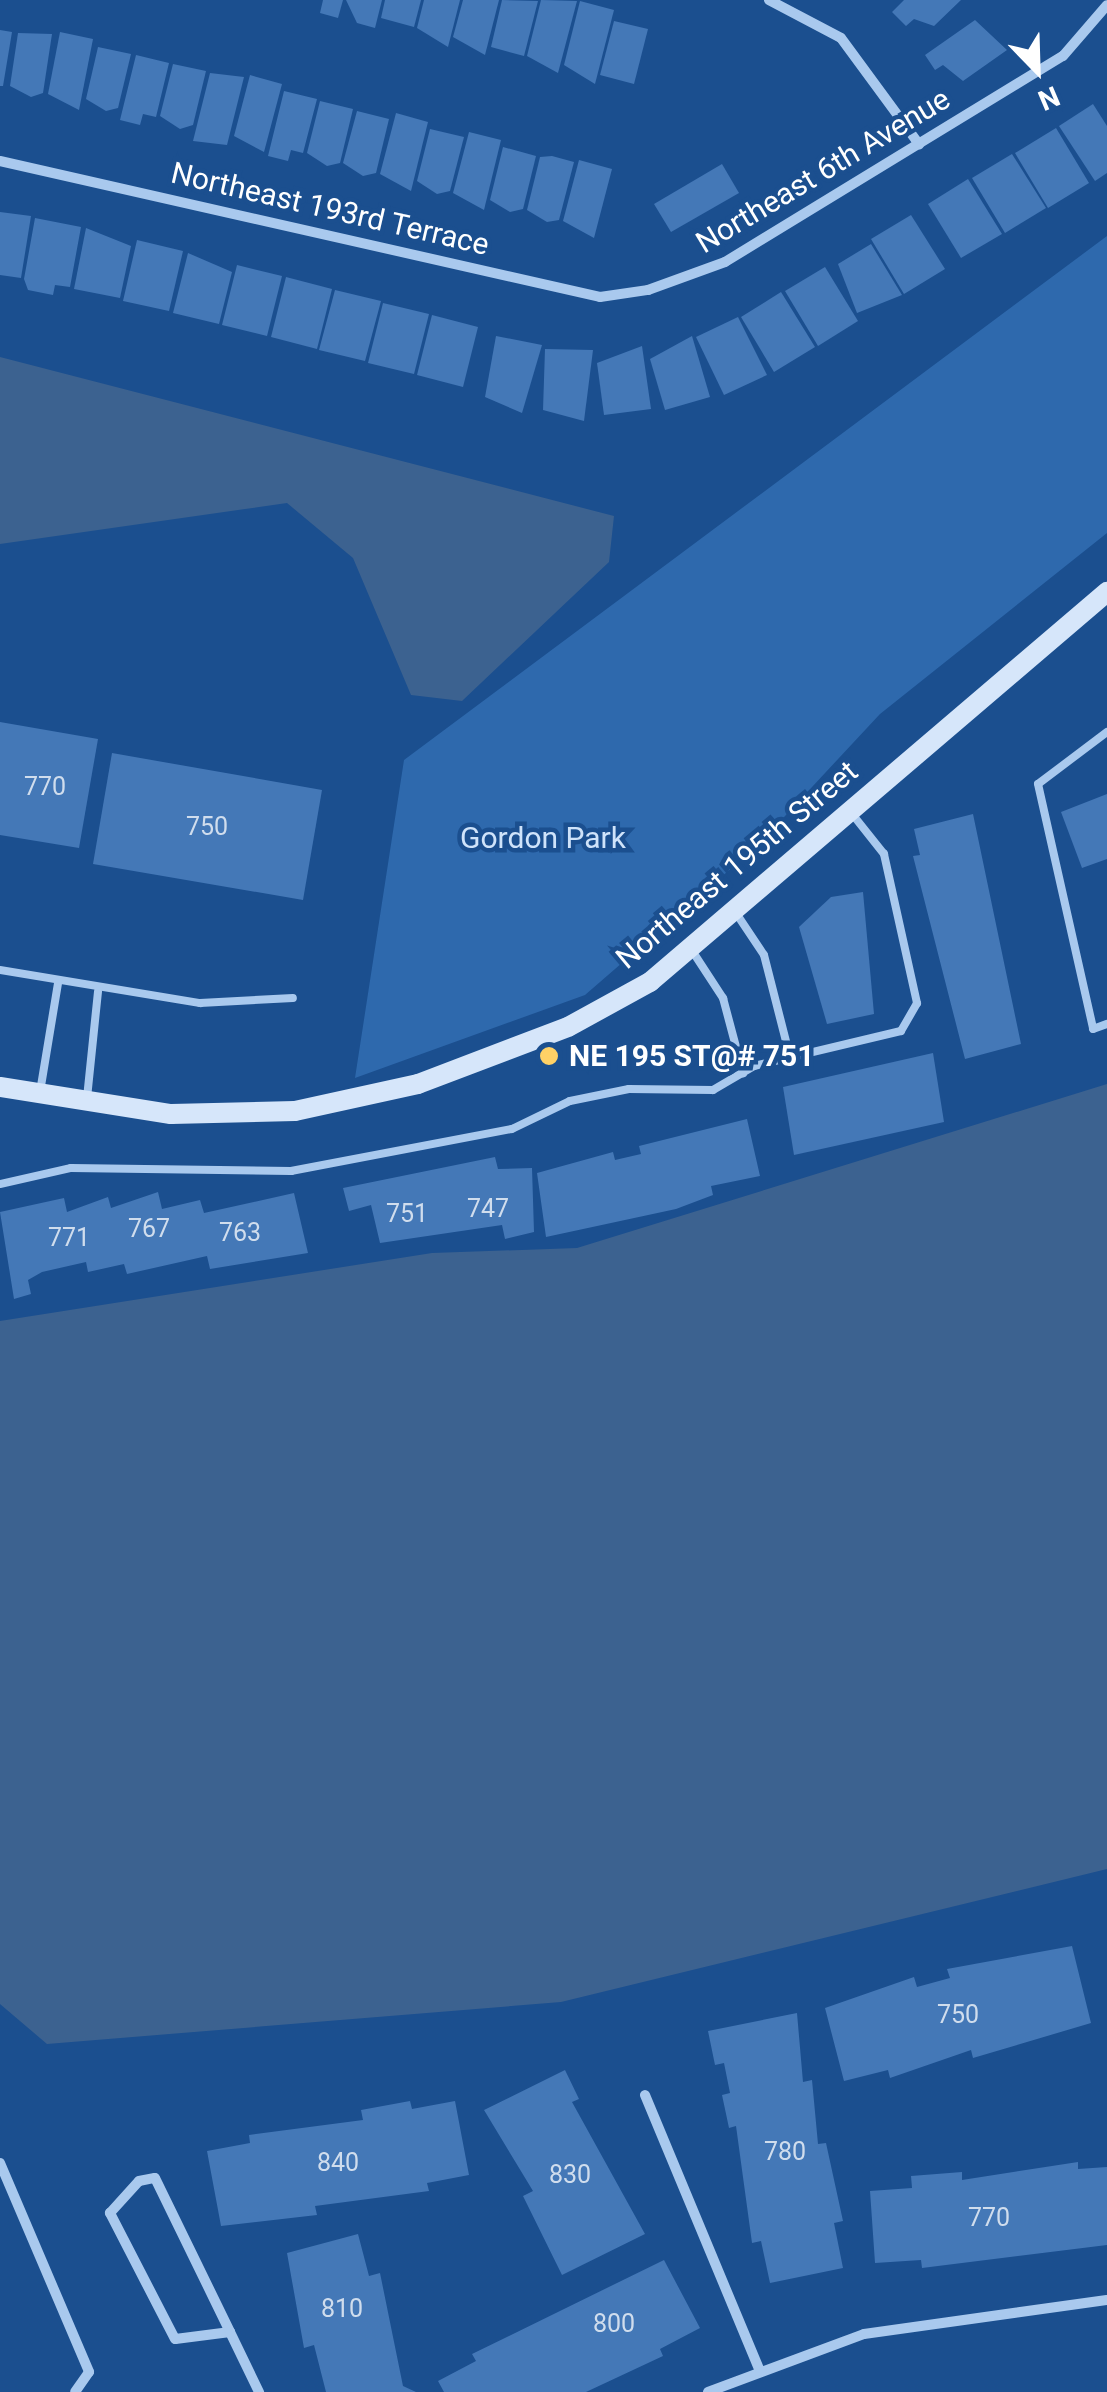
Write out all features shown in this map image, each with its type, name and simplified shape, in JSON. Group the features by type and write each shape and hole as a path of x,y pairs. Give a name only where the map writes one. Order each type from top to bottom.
{"street":[{"path":"769,0 841,38 919,144"},
{"name":"Northeast 6th Avenue","path":"648,290 725,262 1062,56 1107,5"},
{"name":"Northeast 193rd Terrace","path":"0,160 600,297 648,290"},
{"name":"Northeast 195th Street","path":"0,1087 171,1114 295,1111 418,1084 568,1027 691,949 1107,592"},
{"path":"644,2095 760,2371"},
{"path":"0,2163 89,2372 75,2392"},
{"path":"230,2332 175,2340 110,2213 138,2181 155,2178 230,2332 259,2392"},
{"path":"708,2392 864,2334 1107,2300"}],"lane":[{"path":"1107,732 1038,784 1093,1029 1107,1024"},
{"path":"0,1184 71,1168 291,1171 512,1130 614,1092 713,1090 743,1073 790,1057 901,1031 917,1003 884,854 850,812"},
{"path":"736,912 764,955 790,1057"},
{"path":"691,949 723,998 743,1073"},
{"path":"0,970 98,992 200,1002 292,998"},
{"path":"40,1096 58,983"},
{"path":"86,1102 98,992"}],"green space":[{"name":"Gordon Park","path":"1107,236 1107,533 880,714 757,846 585,995 355,1078 404,760"}],"shaded area":[{"path":"0,357 614,516 609,562 462,701 411,695 353,558 287,503 0,544"},
{"path":"1107,1084 1107,1869 561,2002 47,2044 0,2004 0,1321 432,1253 577,1248"}],"building":[{"path":"323,0 343,0 338,18 320,13"},
{"path":"346,0 382,0 375,28 357,23"},
{"path":"385,0 421,0 414,27 381,18"},
{"path":"424,0 460,0 448,47 417,28"},
{"path":"463,0 499,0 485,55 453,37"},
{"path":"502,0 538,1 524,56 491,47"},
{"path":"541,0 577,1 558,73 527,56"},
{"path":"904,0 961,0 934,26 914,19 906,26 892,12"},
{"path":"580,1 614,10 595,84 564,65"},
{"path":"975,20 1007,50 963,81 943,65 935,70 925,55"},
{"path":"614,21 648,29 634,84 600,75"},
{"path":"0,30 12,32 3,86 0,86"},
{"path":"60,32 93,39 79,110 48,94"},
{"path":"18,33 52,34 43,93 31,97 10,86"},
{"path":"98,47 131,54 118,108 106,111 86,99"},
{"path":"136,55 169,63 156,117 143,114 140,125 120,120"},
{"path":"173,64 206,71 193,125 180,129 160,116"},
{"path":"210,73 244,77 227,145 193,141"},
{"path":"250,75 282,84 264,152 234,136"},
{"path":"284,91 317,99 303,153 291,150 288,161 268,156"},
{"path":"320,101 353,109 340,163 327,166 307,153"},
{"path":"1093,104 1107,126 1107,173 1095,181 1059,126"},
{"path":"357,111 389,119 376,173 363,176 343,163"},
{"path":"396,113 428,122 411,191 380,174"},
{"path":"1056,128 1089,183 1048,208 1015,153"},
{"path":"430,129 464,137 450,191 437,194 417,181"},
{"path":"469,132 501,140 484,210 453,193"},
{"path":"503,147 536,156 523,209 510,212 490,200"},
{"path":"1012,154 1046,208 1005,233 972,178"},
{"path":"540,157 574,162 559,220 547,222 527,210"},
{"path":"579,160 612,169 594,238 563,221"},
{"path":"722,164 739,193 671,232 654,204"},
{"path":"968,179 1002,234 961,258 928,204"},
{"path":"0,212 31,216 21,278 0,275"},
{"path":"911,215 945,269 904,294 871,239"},
{"path":"35,218 81,227 70,287 55,285 53,295 28,290 24,279"},
{"path":"86,228 131,246 120,298 74,289"},
{"path":"137,240 183,251 169,311 123,301"},
{"path":"871,244 902,295 857,313 838,264"},
{"path":"188,253 232,272 219,324 173,313"},
{"path":"237,265 282,276 267,336 222,325"},
{"path":"825,267 858,321 818,346 785,291"},
{"path":"286,277 332,289 317,349 271,337"},
{"path":"335,290 381,301 365,361 319,350"},
{"path":"781,292 815,347 774,372 741,317"},
{"path":"383,303 429,314 414,374 368,363"},
{"path":"432,315 478,327 463,387 417,375"},
{"path":"738,317 767,375 724,395 696,337"},
{"path":"496,336 542,345 522,413 485,397"},
{"path":"692,336 710,397 665,410 650,359"},
{"path":"642,346 651,409 604,415 597,363"},
{"path":"545,349 593,350 584,421 543,410"},
{"path":"0,722 98,739 79,848 0,835"},
{"path":"112,753 322,790 303,900 93,864"},
{"path":"1107,794 1107,859 1082,868 1061,812"},
{"path":"973,814 1021,1044 965,1059 913,856 920,855 914,829"},
{"path":"863,892 874,1014 827,1024 799,927 831,897"},
{"path":"933,1053 944,1122 794,1155 783,1087"},
{"path":"747,1119 760,1176 711,1186 713,1195 676,1209 546,1237 537,1173 613,1152 615,1160 641,1154 639,1146"},
{"path":"495,1157 498,1169 532,1168 534,1232 505,1239 502,1225 380,1243 371,1205 349,1211 343,1188"},
{"path":"158,1192 162,1209 200,1200 204,1213 294,1193 308,1253 210,1269 207,1256 127,1274 124,1264 88,1272 86,1262 42,1272 28,1280 31,1294 14,1299 0,1212 64,1198 67,1212 108,1197 111,1208"},
{"path":"1072,1946 1091,2023 973,2058 971,2050 890,2078 888,2070 844,2081 825,2008 914,1977 917,1987 950,1978 947,1969"},
{"path":"797,2013 803,2082 812,2080 818,2144 826,2143 843,2221 834,2223 843,2268 770,2283 761,2241 752,2243 736,2126 729,2128 722,2095 730,2093 724,2063 715,2065 708,2031"},
{"path":"565,2070 579,2099 572,2102 645,2234 562,2275 523,2196 533,2191 484,2110"},
{"path":"410,2101 412,2109 455,2101 469,2175 427,2183 429,2191 315,2206 317,2215 221,2226 207,2151 250,2143 249,2135 363,2120 361,2110"},
{"path":"1078,2162 1078,2169 1107,2167 1107,2245 922,2268 921,2260 875,2263 870,2191 912,2188 911,2176 962,2172 962,2180"},
{"path":"358,2234 369,2276 380,2273 403,2386 416,2392 326,2392 314,2345 304,2348 287,2253"},
{"path":"664,2260 700,2328 660,2349 663,2356 586,2392 444,2392 438,2381 476,2361 472,2354"}],"place":[{"name":"NE 195 ST@# 751","path":"549,1056"}]}
